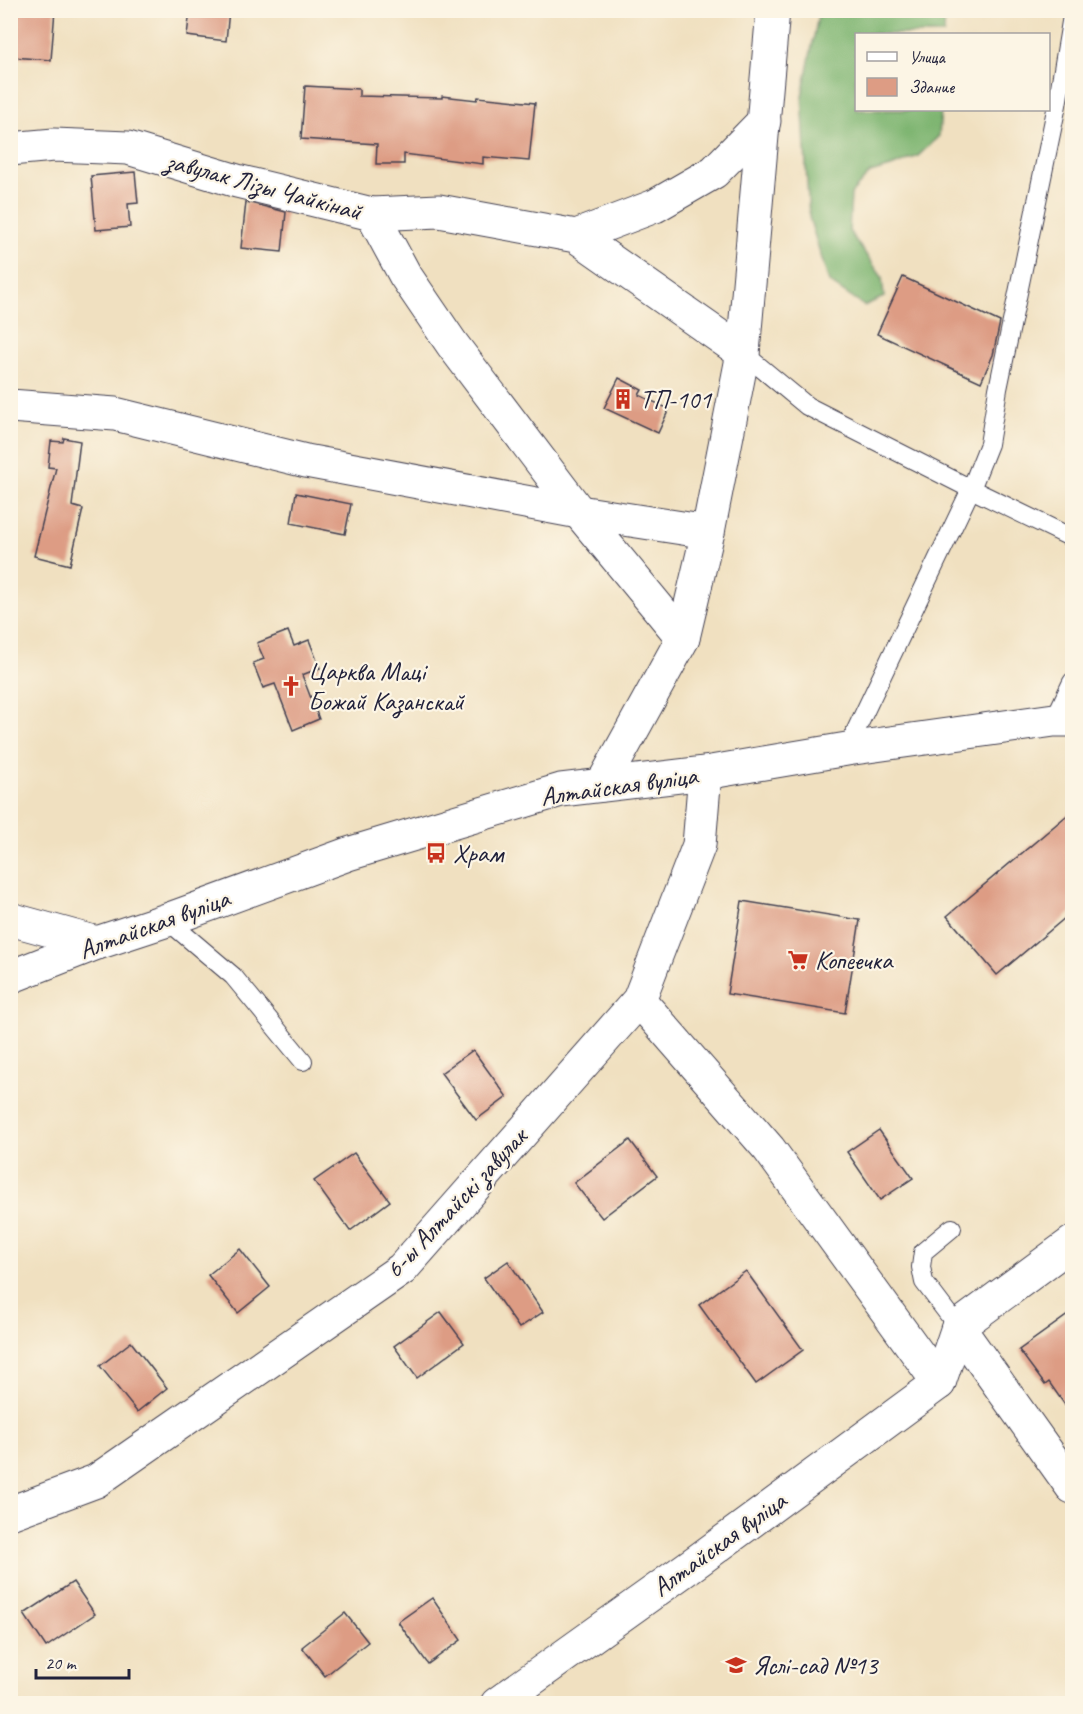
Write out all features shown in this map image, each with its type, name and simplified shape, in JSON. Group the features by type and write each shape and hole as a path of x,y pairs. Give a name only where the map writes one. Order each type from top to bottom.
{"street":[{"path":"602,785 683,638 708,532 743,353 773,10"},
{"path":"576,236 655,206 714,172 764,121"},
{"name":"завулак Лізы Чайкінай","path":"10,149 54,145 128,148 237,181 372,214 405,275 452,344 579,512 683,638"},
{"path":"372,214 439,211 576,236 743,353"},
{"path":"10,406 115,414 306,461 579,512 708,532"},
{"name":"Алтайская вуліца","path":"10,977 97,943 348,854 561,789 705,773 847,749 1063,720"},
{"name":"6-ы Алтайскі завулак","path":"10,1513 96,1481 402,1269 639,1000 699,845 705,773"},
{"path":"10,919 97,943"},
{"path":"639,1000 769,1149 939,1383"},
{"path":"939,1383 958,1328 1072,1243"},
{"path":"958,1328 1072,1487"},
{"name":"Алтайская вуліца","path":"497,1704 700,1559 939,1383"}],"lane":[{"path":"847,749 971,489 989,444 998,389 1057,105 1072,16"},
{"path":"743,353 807,406 1072,538"},
{"path":"1063,720 1072,682"},
{"path":"166,920 233,976 303,1061"},
{"path":"952,1228 923,1252 921,1267 924,1282 958,1328"}],"green space":[{"path":"819,11 945,11 944,33 855,33 855,111 941,111 939,136 918,156 870,173 851,194 849,231 882,277 884,297 864,306 829,282 809,217 802,96"}],"building":[{"path":"15,10 55,10 51,60 12,57"},
{"path":"190,10 229,10 226,41 187,36"},
{"path":"305,86 359,89 359,96 442,98 442,96 477,100 478,97 535,103 529,161 483,157 483,164 404,154 404,164 376,164 377,144 301,139"},
{"path":"135,172 138,203 128,204 130,227 96,230 91,176"},
{"path":"246,202 286,212 282,252 241,248"},
{"path":"903,277 1000,322 993,355 981,382 877,334"},
{"path":"619,378 642,390 639,395 669,409 658,433 604,408"},
{"path":"64,438 80,441 72,506 83,509 70,565 34,556 56,468 48,467 51,441 63,442"},
{"path":"296,493 351,504 345,534 291,523"},
{"name":"Царква Маці Божай Казанскай","path":"288,631 294,646 309,640 320,668 302,675 319,719 293,730 275,684 263,688 253,663 264,659 257,643"},
{"path":"1072,811 1072,912 997,975 947,916"},
{"path":"742,901 860,920 845,1013 727,994"},
{"path":"473,1050 507,1097 476,1120 441,1073"},
{"path":"879,1130 913,1178 880,1200 847,1152"},
{"path":"630,1140 657,1176 602,1218 574,1183"},
{"path":"354,1153 390,1201 350,1231 314,1181"},
{"path":"240,1249 270,1287 238,1313 208,1275"},
{"path":"508,1261 543,1312 519,1328 484,1278"},
{"path":"746,1271 803,1350 756,1384 699,1305"},
{"path":"441,1312 464,1343 417,1378 394,1346"},
{"path":"1072,1312 1072,1415 1049,1382 1045,1385 1019,1350"},
{"path":"131,1342 167,1388 137,1412 100,1366"},
{"path":"73,1582 95,1614 46,1647 24,1614"},
{"path":"432,1598 461,1640 428,1664 398,1622"},
{"path":"345,1613 368,1642 325,1676 302,1647"}],"place":[{"name":"ТП-101","path":"623,399"},
{"name":"Царква Маці Божай Казанскай","path":"291,686"},
{"name":"Храм","path":"436,853"},
{"name":"Копеечка","path":"798,960"},
{"name":"Яслі-сад №13","path":"736,1665"}]}
